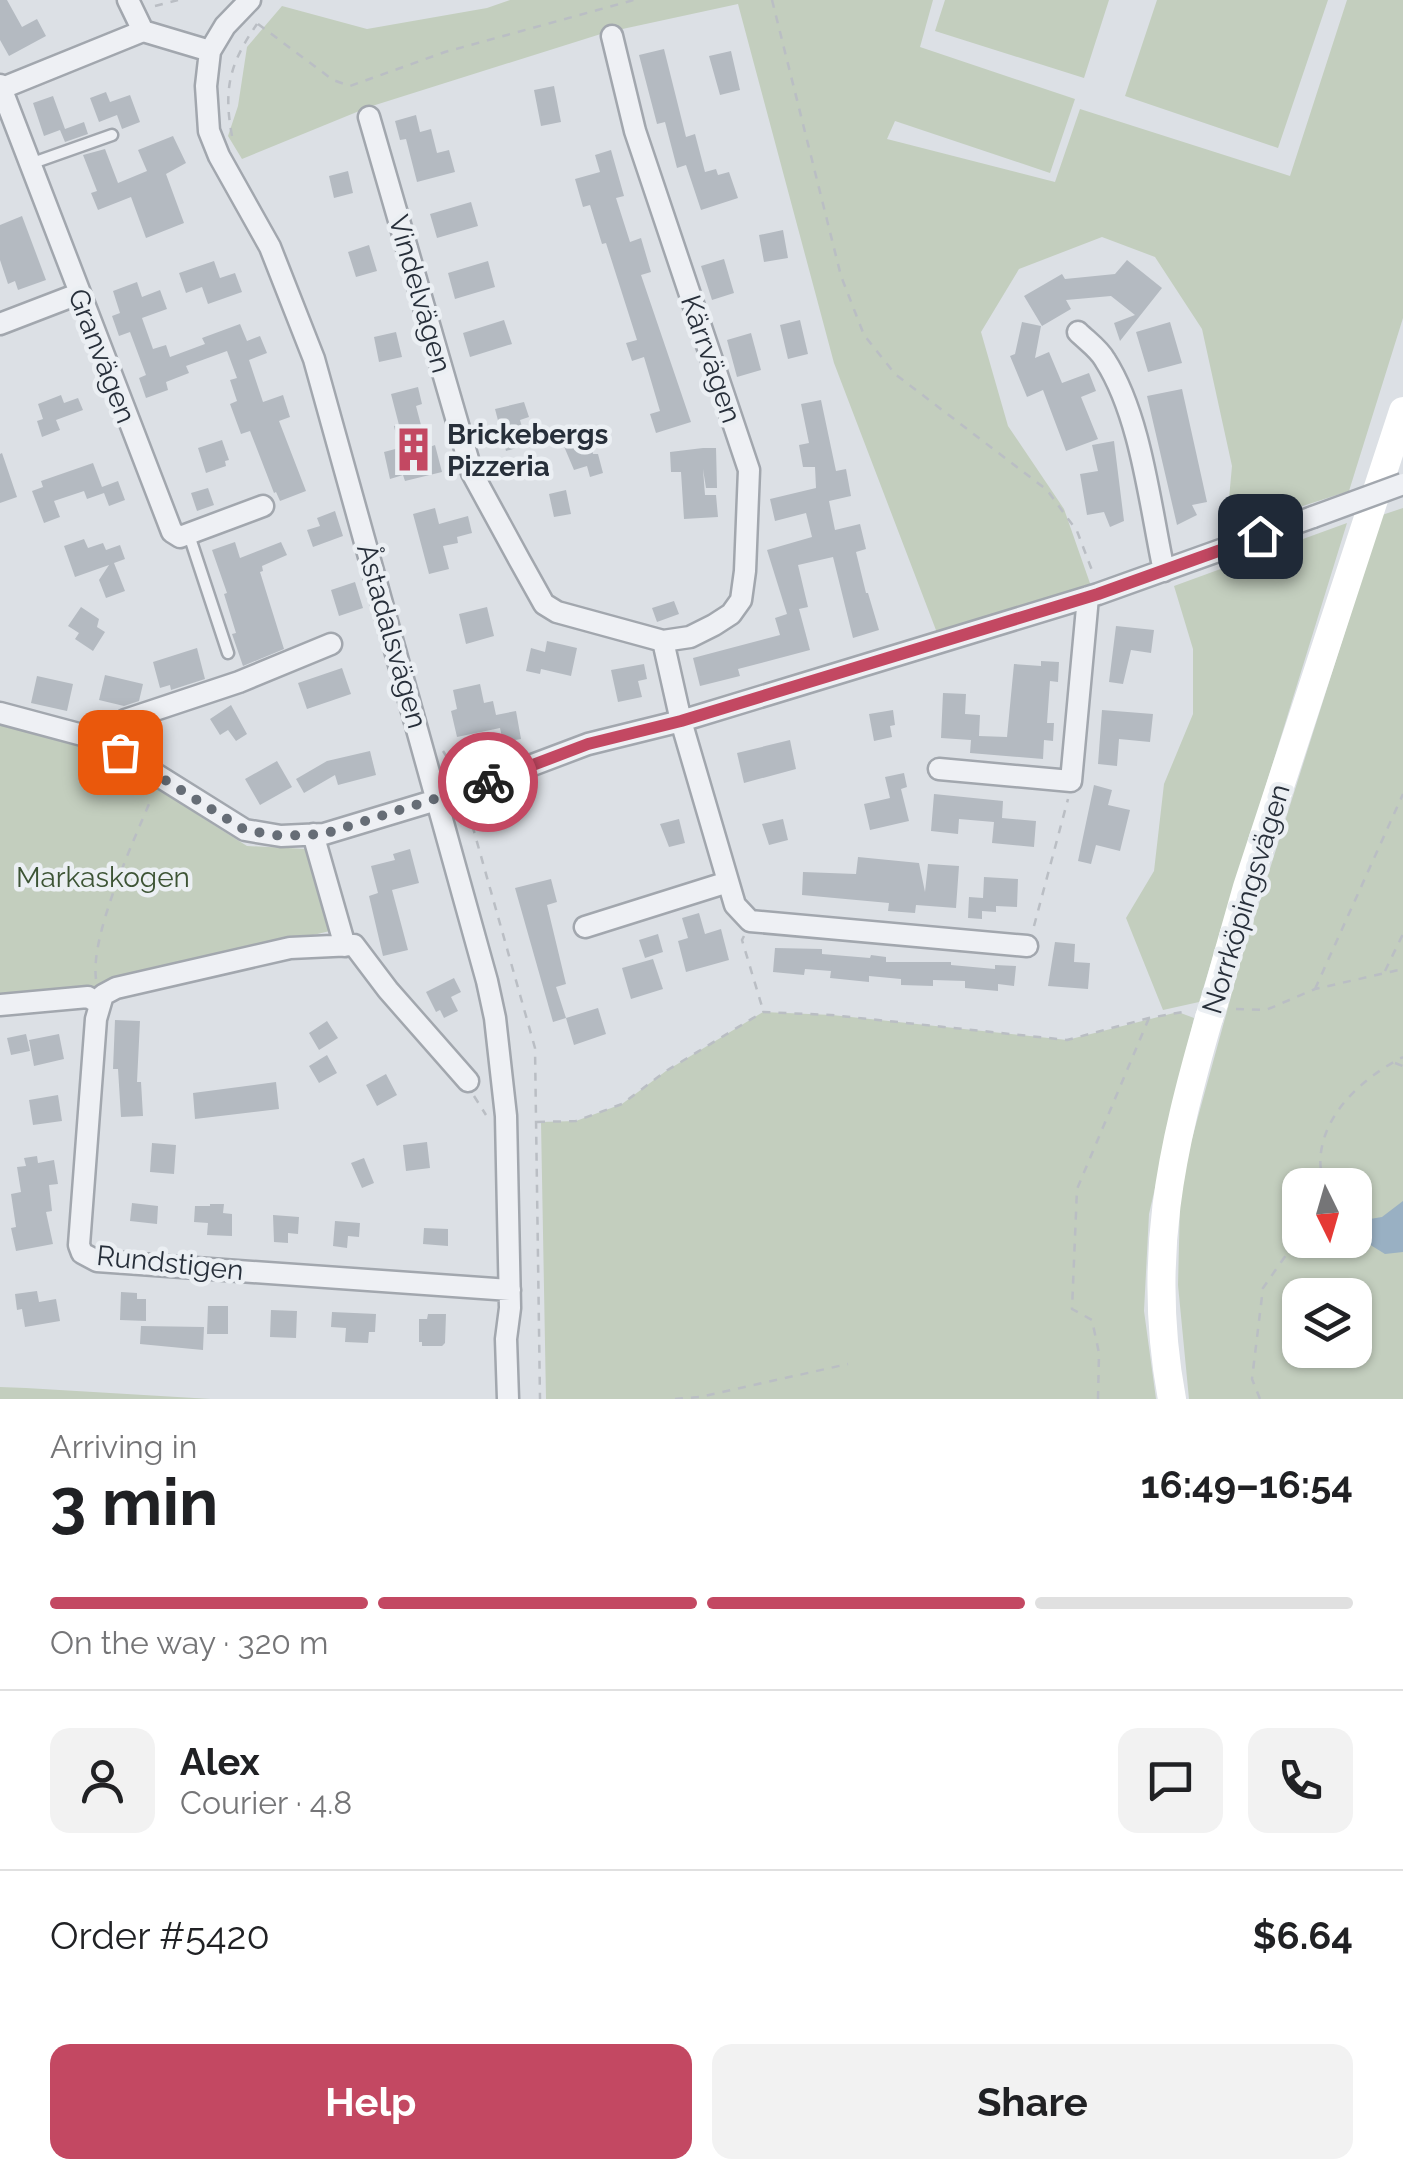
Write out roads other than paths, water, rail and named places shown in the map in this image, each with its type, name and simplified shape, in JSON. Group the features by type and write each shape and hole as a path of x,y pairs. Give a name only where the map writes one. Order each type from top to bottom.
{"main road":[{"name":"Norrköpingsvägen","path":"1172,1399 1162,1304 1164,1220 1179,1122 1219,1010 1247,887 1403,411"}],"street":[{"path":"1,87 136,15 210,50 225,26 250,0"},
{"name":"Kärrvägen","path":"612,36 640,148 749,470 741,600 731,614 714,625 690,637 663,641"},
{"name":"Åstadalsvägen","path":"210,50 206,99 209,131 270,247 314,360 495,1018 506,1116 508,1399"},
{"name":"Granvägen","path":"1,87 172,532 180,537 189,534"},
{"name":"Vindelvägen","path":"369,118 472,472 528,576 544,604 557,612 663,641"},
{"path":"0,324 78,294"},
{"path":"1078,332 1104,357 1117,384 1138,451 1164,571"},
{"path":"0,713 101,740 245,830 281,836 313,834 437,800 588,744 681,721 1093,596 1403,484"},
{"path":"189,534 263,506"},
{"path":"939,769 1070,781 1093,596"},
{"path":"663,641 681,721 734,905 750,921 1027,946"},
{"path":"101,740 125,720 239,682 331,644"},
{"path":"313,834 345,946"},
{"path":"584,927 728,882"},
{"path":"0,1004 88,997 98,1002 103,994 116,988 290,948 354,945 468,1081"},
{"name":"Rundstigen","path":"98,1002 79,1245 89,1258 510,1299"},
{"name":"Åstadalsvägen","path":"510,1299 520,1399"}],"lane":[{"path":"30,164 112,134"},
{"path":"189,534 228,654"}],"water":[{"path":"1403,1201 1403,1252 1385,1254 1372,1246 1372,1219 1382,1217"}],"place":[{"name":"Brickebergs Pizzeria","path":"414,450"}],"park label":[{"name":"Markaskogen","path":"103,877"}]}
